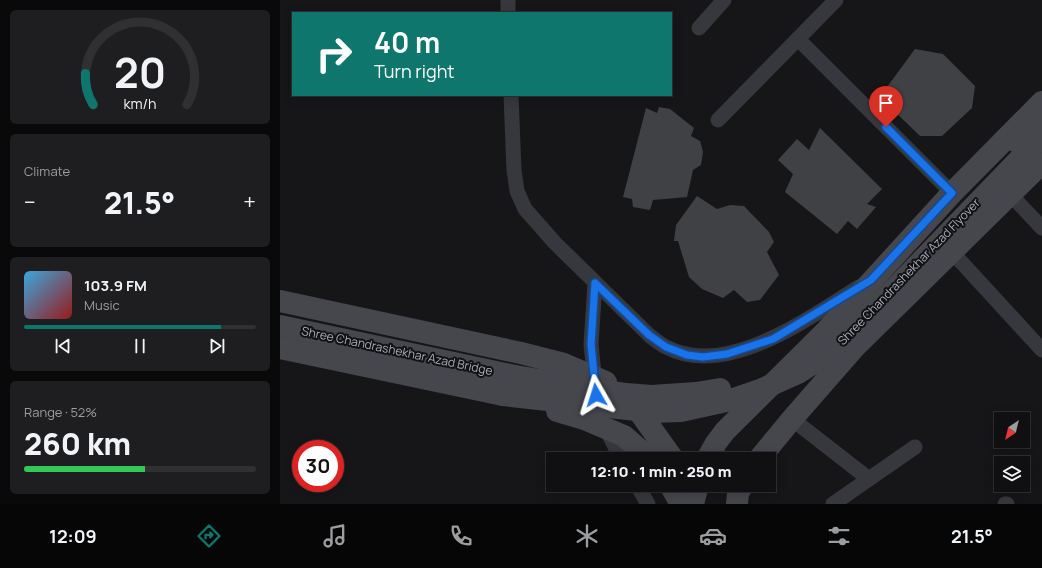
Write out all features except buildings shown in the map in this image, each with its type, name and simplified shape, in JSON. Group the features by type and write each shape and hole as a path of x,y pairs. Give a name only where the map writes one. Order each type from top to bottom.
{"main road":[{"path":"711,452 725,431 827,330 952,193 1042,102"},
{"name":"Shree Chandrashekhar Azad Flyover","path":"515,376 626,394 651,396 716,390 750,380 788,362 827,337 1042,117"},
{"name":"Shree Chandrashekhar Azad Flyover","path":"503,395 654,412 681,411 731,400 760,390 798,373 843,342 1042,136"},
{"path":"765,452 854,348 1042,163"},
{"path":"280,301 521,353 564,364 600,379 612,386 633,403 668,452"},
{"name":"Shree Chandrashekhar Azad Bridge","path":"280,326 515,376"},
{"name":"Shree Chandrashekhar Azad Bridge","path":"280,348 503,395"},
{"path":"503,395 584,419 624,436 642,452"},
{"path":"674,492 681,504"},
{"path":"690,492 693,504"},
{"path":"693,504 696,492"}],"street":[{"path":"508,0 508,12"},
{"path":"699,28 724,0"},
{"path":"718,120 836,0"},
{"path":"798,39 952,193"},
{"path":"511,96 514,170 517,192 525,208 545,232 595,283 649,335 666,347 687,355 703,357 727,354 773,339 871,280"},
{"path":"1010,194 1042,228"},
{"path":"952,252 1042,350"},
{"path":"595,283 591,344 597,408 618,452"},
{"path":"792,419 869,479"},
{"path":"833,504 915,447"},
{"path":"641,492 648,504"}],"route":[{"path":"596,395 591,344 595,283 649,335 666,347 687,355 703,357 727,354 756,346 773,339 871,280 952,193 886,127"}]}
